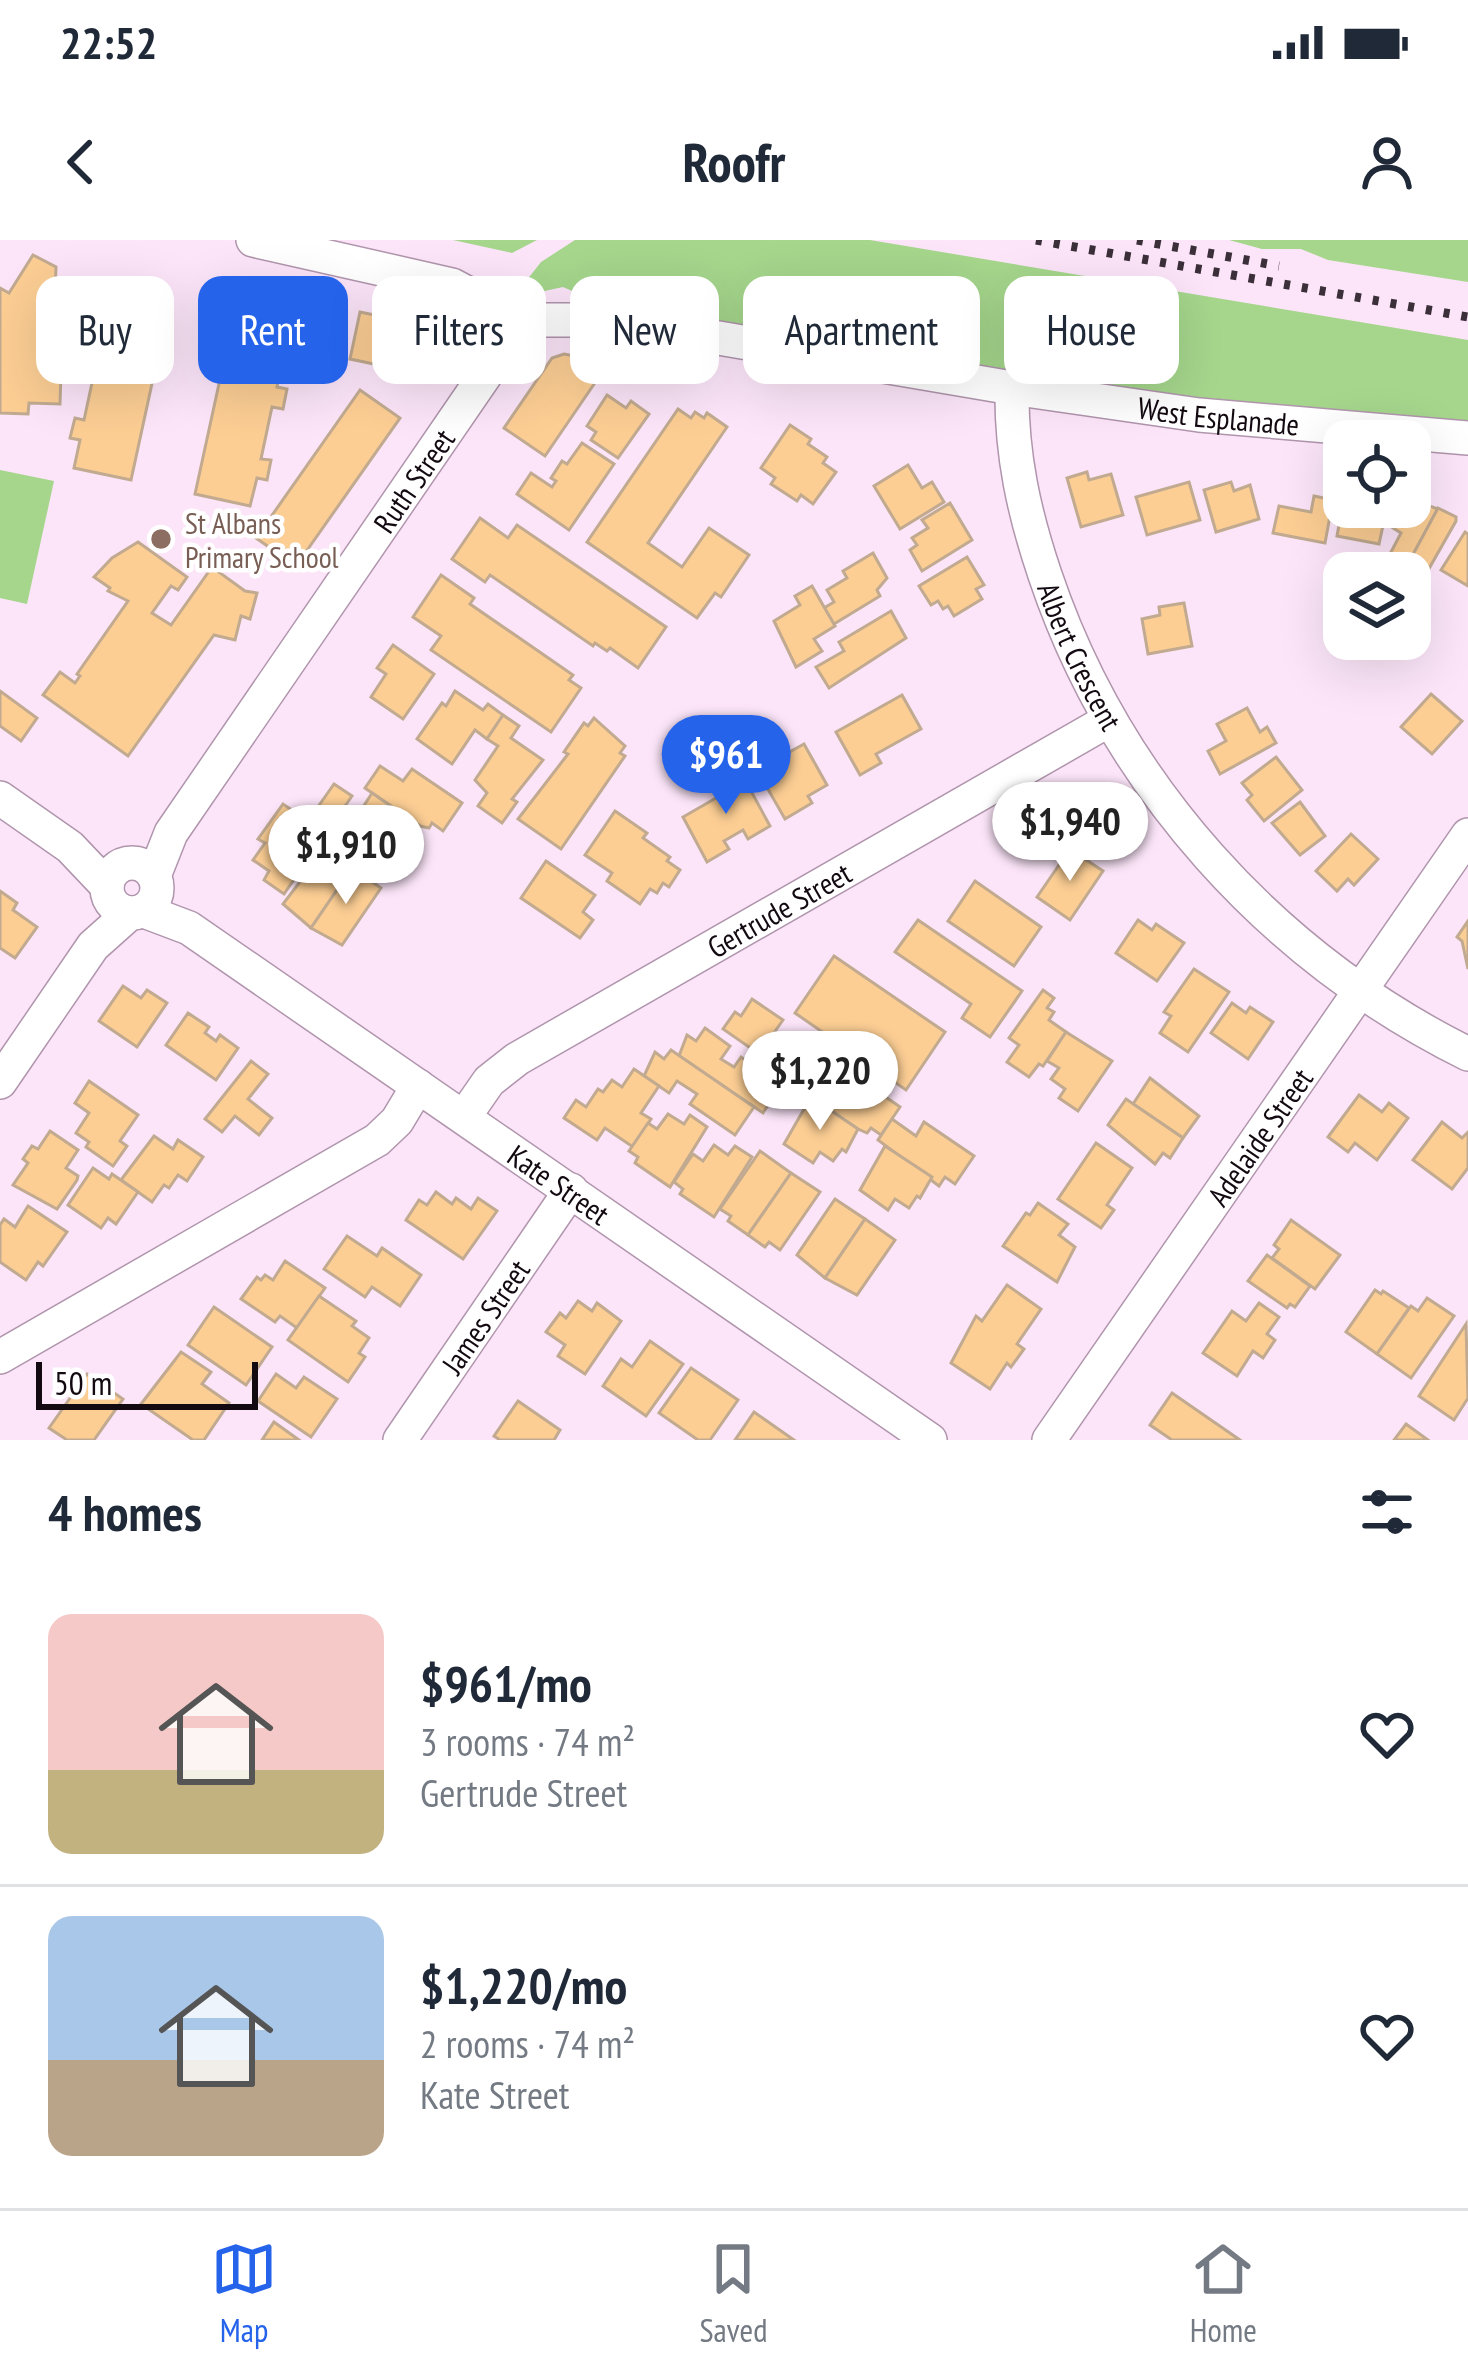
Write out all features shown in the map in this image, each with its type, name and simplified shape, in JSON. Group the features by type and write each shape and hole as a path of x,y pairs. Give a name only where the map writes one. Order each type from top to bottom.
{"street":[{"name":"West Esplanade","path":"253,240 412,276"},
{"name":"West Esplanade","path":"546,313 1199,416 1468,438"},
{"name":"Ruth Street","path":"0,1082 479,384"},
{"name":"Albert Crescent","path":"1012,388 1014,454 1039,558 1069,639 1109,720 1184,829 1221,872 1286,933 1394,1014 1468,1054"},
{"name":"Gertrude Street","path":"464,1118 489,1081 517,1059 1109,720"},
{"name":"Kate Street","path":"0,798 930,1440"},
{"name":"Adelaide Street","path":"1049,1440 1468,835"},
{"path":"0,1357 377,1140 397,1120 418,1086"},
{"name":"James Street","path":"400,1440 572,1190"}],"green space":[{"path":"453,240 537,240 512,253"},
{"path":"575,240 870,240 1085,276 1004,276 1004,370 980,366 980,276 743,276 743,328 719,324 719,276 570,276 570,290 546,291 546,276 530,276 541,262"},
{"path":"1229,240 1468,240 1468,282 1328,260 1301,249 1262,249"},
{"path":"1179,292 1468,340 1468,432 1431,428 1431,420 1345,420 1253,411 1088,384 1179,384"},
{"path":"0,470 54,481 27,604 0,598"}],"building":[{"path":"33,255 56,267 56,276 36,276 36,384 61,384 60,404 29,403 28,414 0,413 0,288 9,293"},
{"path":"360,312 372,315 372,364 350,359"},
{"path":"570,355 570,384 594,384 545,456 504,428 534,384 546,384 546,367 552,358"},
{"path":"92,384 152,384 131,480 74,468 80,440 70,438 75,418 84,420"},
{"path":"219,384 278,384 287,389 283,409 272,407 261,459 271,460 267,480 257,478 250,506 195,494"},
{"path":"360,390 400,418 296,566 256,538"},
{"path":"607,395 626,408 631,401 649,414 618,458 591,440 596,432 587,426"},
{"path":"678,409 691,418 695,412 704,418 707,413 727,427 648,543 682,567 709,528 749,555 721,597 715,593 697,618 587,542"},
{"path":"790,425 811,439 808,444 827,457 823,463 836,472 813,504 801,495 797,501 771,484 775,478 761,468"},
{"path":"582,443 614,464 569,530 517,494 531,473 552,487 556,481 551,478 562,461 567,464"},
{"path":"908,465 922,488 932,482 944,502 900,529 874,486"},
{"path":"1087,472 1089,480 1111,474 1123,515 1081,527 1067,478"},
{"path":"1189,482 1200,520 1147,535 1136,497"},
{"path":"1231,482 1234,491 1250,485 1259,519 1216,532 1204,490"},
{"path":"1314,496 1323,498 1325,543 1273,533 1279,506 1311,512"},
{"path":"950,503 972,540 922,571 910,550 917,545 912,538 928,528 922,520"},
{"path":"1438,508 1456,517 1431,565 1431,552 1414,552"},
{"path":"480,518 508,538 517,525 666,627 638,668 610,648 593,646 490,575 485,582 452,559"},
{"path":"1338,528 1382,528 1379,544 1337,536"},
{"path":"1393,528 1428,528 1414,552 1391,552 1401,533"},
{"path":"1465,532 1468,534 1468,586 1441,570"},
{"path":"138,542 187,577 178,590 171,586 152,613 171,625 212,567 245,591 257,593 250,619 241,616 235,640 214,635 128,756 43,695 60,672 75,683 128,601 94,577 112,558"},
{"path":"873,553 887,578 877,590 880,596 834,624 824,608 834,602 827,590 847,578 843,571"},
{"path":"967,557 984,585 976,589 982,599 954,616 938,601 931,605 919,586"},
{"path":"441,575 474,598 470,604 573,675 569,680 581,688 551,732 431,650 441,636 413,617"},
{"path":"812,586 835,626 814,639 822,651 796,667 774,621 800,605 795,596"},
{"path":"1184,603 1192,646 1148,654 1142,619 1160,615 1159,607"},
{"path":"891,611 906,638 829,688 816,667 844,651 839,642"},
{"path":"393,645 434,674 403,719 371,697 386,674 377,668"},
{"path":"0,691 37,718 21,741 0,726"},
{"path":"455,691 483,710 488,704 503,715 487,739 475,730 452,764 417,739"},
{"path":"1431,694 1462,721 1432,754 1401,727"},
{"path":"902,695 921,729 876,754 881,763 860,775 836,732"},
{"path":"1247,708 1260,732 1267,727 1276,743 1220,774 1208,751 1226,741 1217,724"},
{"path":"503,715 519,726 511,738 543,760 512,799 517,802 502,823 478,806 487,793 475,780 498,746 487,739"},
{"path":"594,718 625,746 620,753 625,756 561,849 518,819 568,754 564,752 584,723 588,726"},
{"path":"804,744 827,785 808,796 812,803 785,819 757,770"},
{"path":"1276,757 1302,790 1264,821 1247,800 1252,795 1242,783"},
{"path":"380,766 403,781 412,769 462,803 443,831 432,823 429,828 420,826 365,788"},
{"path":"739,769 770,826 748,839 743,830 724,841 729,849 707,862 683,817 723,794 716,782"},
{"path":"334,784 352,796 284,894 264,880 269,871 253,860 265,843 258,839 283,804 308,821"},
{"path":"372,793 420,826 408,851 403,847 395,858 382,848 375,858 349,840"},
{"path":"1300,802 1325,836 1300,855 1272,823"},
{"path":"615,811 647,833 643,838 680,870 669,887 663,883 657,893 650,889 640,904 607,881 612,873 585,855"},
{"path":"1351,834 1378,859 1354,885 1348,879 1337,891 1316,871"},
{"path":"325,849 352,868 311,928 283,904"},
{"path":"1070,849 1103,871 1070,920 1037,897"},
{"path":"546,861 595,895 583,912 593,920 580,938 521,898"},
{"path":"352,868 381,888 342,945 311,928"},
{"path":"975,881 1041,927 1014,966 948,921"},
{"path":"0,891 17,903 13,910 37,927 15,958 0,948"},
{"path":"918,920 1022,991 990,1037 962,1018 971,1004 895,952"},
{"path":"1138,920 1152,930 1156,924 1184,943 1157,981 1116,953"},
{"path":"1468,921 1468,969 1457,937"},
{"path":"834,956 945,1032 906,1090 795,1013"},
{"path":"1194,969 1229,992 1188,1052 1160,1033 1171,1016 1164,1012"},
{"path":"123,986 141,998 147,990 167,1003 137,1047 99,1021"},
{"path":"1043,990 1054,998 1047,1008 1054,1012 1049,1020 1066,1032 1043,1066 1039,1064 1029,1077 1007,1062 1019,1045 1009,1038"},
{"path":"752,999 783,1020 759,1054 723,1029 735,1012 741,1016"},
{"path":"1232,1003 1246,1013 1250,1007 1273,1022 1248,1059 1211,1033"},
{"path":"188,1013 209,1027 205,1033 216,1041 220,1035 238,1048 216,1080 166,1045"},
{"path":"705,1028 730,1046 721,1059 734,1067 741,1057 781,1085 763,1113 679,1056 687,1035 696,1041"},
{"path":"1066,1032 1112,1061 1078,1111 1059,1098 1065,1089 1051,1079 1059,1068 1047,1061"},
{"path":"671,1050 754,1107 735,1135 690,1104 697,1094 677,1081 669,1093 644,1076 655,1052 664,1059"},
{"path":"251,1061 268,1074 248,1099 272,1118 259,1135 235,1116 222,1132 205,1119"},
{"path":"634,1069 659,1086 641,1113 651,1119 633,1147 605,1128 597,1140 564,1118 576,1100 586,1107 598,1089 603,1092 612,1080 622,1087"},
{"path":"818,1070 841,1085 850,1072 900,1107 881,1135 871,1128 867,1133 858,1129 803,1092"},
{"path":"1150,1078 1199,1116 1183,1138 1133,1104"},
{"path":"89,1081 138,1115 120,1141 127,1146 113,1166 86,1147 89,1142 76,1133 89,1113 75,1103"},
{"path":"1359,1095 1382,1112 1389,1103 1408,1118 1377,1160 1355,1143 1348,1152 1328,1137"},
{"path":"811,1097 858,1129 846,1152 842,1149 833,1161 820,1152 813,1163 784,1144"},
{"path":"1126,1099 1183,1138 1170,1158 1163,1153 1155,1164 1108,1125"},
{"path":"668,1114 684,1124 690,1115 707,1127 670,1187 635,1163 638,1157 629,1151 648,1123 657,1129"},
{"path":"892,1119 916,1136 924,1122 974,1156 955,1184 945,1177 939,1186 878,1140"},
{"path":"1442,1122 1462,1138 1468,1132 1468,1168 1452,1189 1413,1160"},
{"path":"50,1131 78,1150 66,1168 77,1180 57,1209 13,1185 28,1163 23,1159 32,1146 38,1149"},
{"path":"154,1136 173,1149 178,1140 203,1157 187,1181 178,1175 152,1202 121,1180"},
{"path":"1096,1143 1132,1168 1107,1205 1114,1210 1101,1228 1058,1199"},
{"path":"714,1145 728,1155 735,1146 752,1157 714,1217 680,1194 683,1189 674,1182 693,1154 703,1161"},
{"path":"885,1146 932,1177 909,1208 895,1199 888,1210 860,1190"},
{"path":"760,1151 791,1173 748,1235 720,1209"},
{"path":"93,1168 109,1179 112,1174 138,1192 116,1224 108,1218 101,1228 68,1205"},
{"path":"791,1173 820,1192 780,1250 769,1242 765,1247 748,1235"},
{"path":"436,1192 452,1204 456,1198 471,1209 478,1198 497,1211 463,1259 406,1220 419,1200 427,1205"},
{"path":"835,1199 865,1219 825,1278 797,1255"},
{"path":"1038,1203 1068,1224 1059,1235 1075,1247 1057,1282 1003,1246"},
{"path":"28,1206 67,1232 43,1266 38,1262 26,1280 0,1262 0,1225 4,1219 15,1227"},
{"path":"865,1219 895,1240 857,1295 825,1278"},
{"path":"1291,1220 1340,1255 1315,1289 1272,1258 1279,1249 1274,1245"},
{"path":"347,1236 377,1256 382,1248 421,1275 400,1306 372,1287 365,1297 324,1269"},
{"path":"1267,1255 1310,1286 1295,1307 1287,1308 1248,1281"},
{"path":"285,1261 325,1288 297,1328 280,1316 275,1322 241,1299 257,1277 273,1280"},
{"path":"1007,1285 1041,1309 1017,1344 1024,1349 1011,1367 1007,1363 990,1389 951,1363 976,1316 982,1321"},
{"path":"1375,1290 1409,1308 1377,1354 1346,1332"},
{"path":"319,1296 356,1321 352,1326 369,1338 359,1353 365,1357 348,1382 288,1340"},
{"path":"1427,1298 1454,1316 1411,1378 1377,1354 1411,1306 1418,1311"},
{"path":"578,1301 592,1311 597,1303 621,1321 585,1374 558,1356 565,1345 546,1332 560,1313 566,1318"},
{"path":"1259,1303 1279,1317 1267,1334 1275,1340 1263,1358 1253,1351 1237,1376 1203,1353 1232,1311 1246,1321"},
{"path":"214,1307 272,1347 246,1385 188,1345"},
{"path":"1466,1324 1468,1398 1454,1420 1419,1396"},
{"path":"650,1341 683,1364 646,1416 603,1386 621,1359 632,1367"},
{"path":"181,1352 211,1372 202,1384 229,1403 204,1440 193,1440 141,1404"},
{"path":"691,1368 738,1400 710,1440 698,1440 659,1413"},
{"path":"87,1374 123,1399 94,1440 67,1440 49,1428"},
{"path":"276,1374 296,1388 304,1377 337,1399 311,1437 258,1401"},
{"path":"1172,1393 1240,1440 1172,1440 1150,1425"},
{"path":"518,1401 560,1430 554,1440 494,1436"},
{"path":"754,1412 794,1440 735,1440"},
{"path":"274,1422 299,1440 262,1440"},
{"path":"1406,1424 1428,1440 1394,1440"}],"railway":[{"path":"1036,240 1468,317"},
{"path":"1137,240 1279,266"}],"place":[{"name":"St Albans Primary School","path":"161,539"}]}
